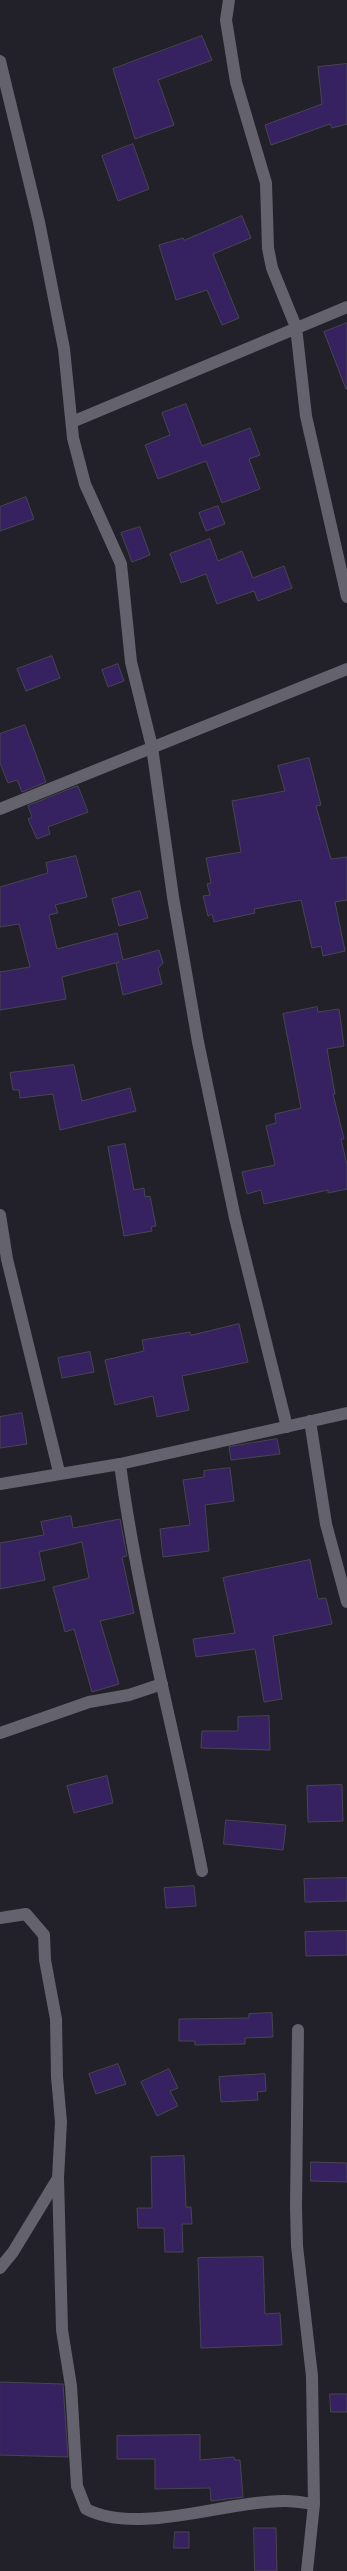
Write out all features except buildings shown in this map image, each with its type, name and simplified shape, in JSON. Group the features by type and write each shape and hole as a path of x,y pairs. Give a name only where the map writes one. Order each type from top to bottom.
{"street":[{"path":"229,0 226,20 236,82 266,182 268,248 272,268 296,327 306,416 347,597"},
{"path":"0,61 39,222 64,349 73,438 85,484 121,564 131,662 152,747 173,897 198,1042 235,1218 287,1427"},
{"path":"72,422 296,327 347,307"},
{"path":"0,809 347,669"},
{"path":"0,1215 7,1259 59,1472"},
{"path":"0,1484 59,1472 120,1464 347,1413"},
{"path":"310,1421 326,1524 347,1602"},
{"path":"120,1464 132,1545 162,1684 175,1736 202,1871"},
{"path":"0,1733 89,1702 129,1696 162,1684"},
{"path":"0,1918 26,1914 44,1935 45,1960 56,2019 57,2077 61,2122 58,2178 62,2330 72,2386 77,2486 86,2509 101,2517 140,2518 286,2501 314,2504"},
{"path":"298,2030 297,2246 312,2376 314,2504 307,2571"},
{"path":"0,2268 13,2252 58,2178"}]}
